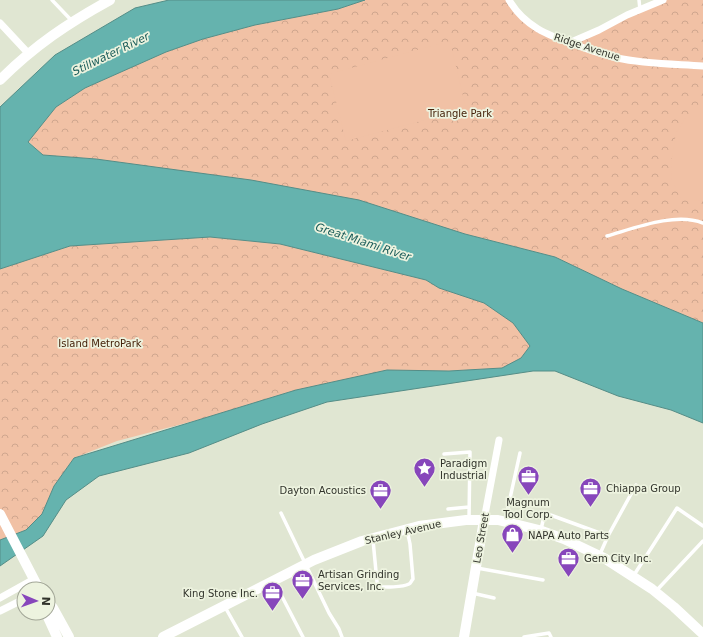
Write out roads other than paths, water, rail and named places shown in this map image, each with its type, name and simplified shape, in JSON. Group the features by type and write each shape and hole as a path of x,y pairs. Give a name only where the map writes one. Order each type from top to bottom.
{"street":[{"path":"0,80 28,53 46,39 72,21 110,0"},
{"name":"Ridge Avenue","path":"508,0 519,15 549,35 607,56 637,62 703,66"},
{"path":"569,43 664,0"},
{"path":"0,23 28,53"},
{"name":"Leo Street","path":"464,637 499,440"},
{"path":"0,514 35,581"},
{"name":"Stanley Avenue","path":"163,637 305,564 340,549 407,529 442,522 469,520 505,521 564,539 600,556 634,576 674,607 703,634"},
{"path":"0,598 32,575"},
{"path":"0,611 16,603"},
{"path":"56,613 69,637"},
{"path":"49,621 56,637"}],"lane":[{"path":"52,0 72,21"},
{"path":"639,0 640,10"},
{"path":"607,236 664,220 697,220 703,223"},
{"path":"444,454 470,452 469,520"},
{"path":"505,521 520,453"},
{"path":"600,556 608,536 636,485"},
{"path":"448,509 469,507"},
{"path":"634,576 677,508 703,526"},
{"path":"281,513 328,613 339,629 342,637"},
{"path":"540,531 545,513 608,536"},
{"path":"373,538 378,586 383,588 410,584 413,579 407,529"},
{"path":"655,592 703,541"},
{"path":"476,568 543,580"},
{"path":"274,580 303,637"},
{"path":"471,593 494,598"},
{"path":"225,606 242,637"},
{"path":"524,637 548,633 550,637"}],"water":[{"path":"169,0 365,0 338,9 255,25 203,39 166,52 85,88 56,107 28,142 43,155 96,159 251,180 359,200 465,234 555,257 622,289 703,323 703,423 671,410 618,396 555,371 533,371 327,402 262,424 189,453 99,476 66,500 43,536 0,566 0,540 26,530 42,514 54,486 74,458 296,390 387,370 449,371 502,368 521,358 530,346 513,323 484,303 439,288 426,280 280,244 210,237 70,246 0,269 0,107 55,55 135,8"}],"place":[{"name":"Paradigm Industrial","path":"425,488"},
{"name":"Magnum Tool Corp.","path":"528,496"},
{"name":"Chiappa Group","path":"590,508"},
{"name":"Dayton Acoustics","path":"381,510"},
{"name":"NAPA Auto Parts","path":"512,554"},
{"name":"Gem City Inc.","path":"568,578"},
{"name":"Artisan Grinding Services, Inc.","path":"302,600"},
{"name":"King Stone Inc.","path":"273,612"}],"water label":[{"name":"Stillwater River","path":"111,54"},
{"name":"Great Miami River","path":"363,242"}],"park label":[{"name":"Triangle Park","path":"460,113"},
{"name":"Island MetroPark","path":"100,343"}]}
